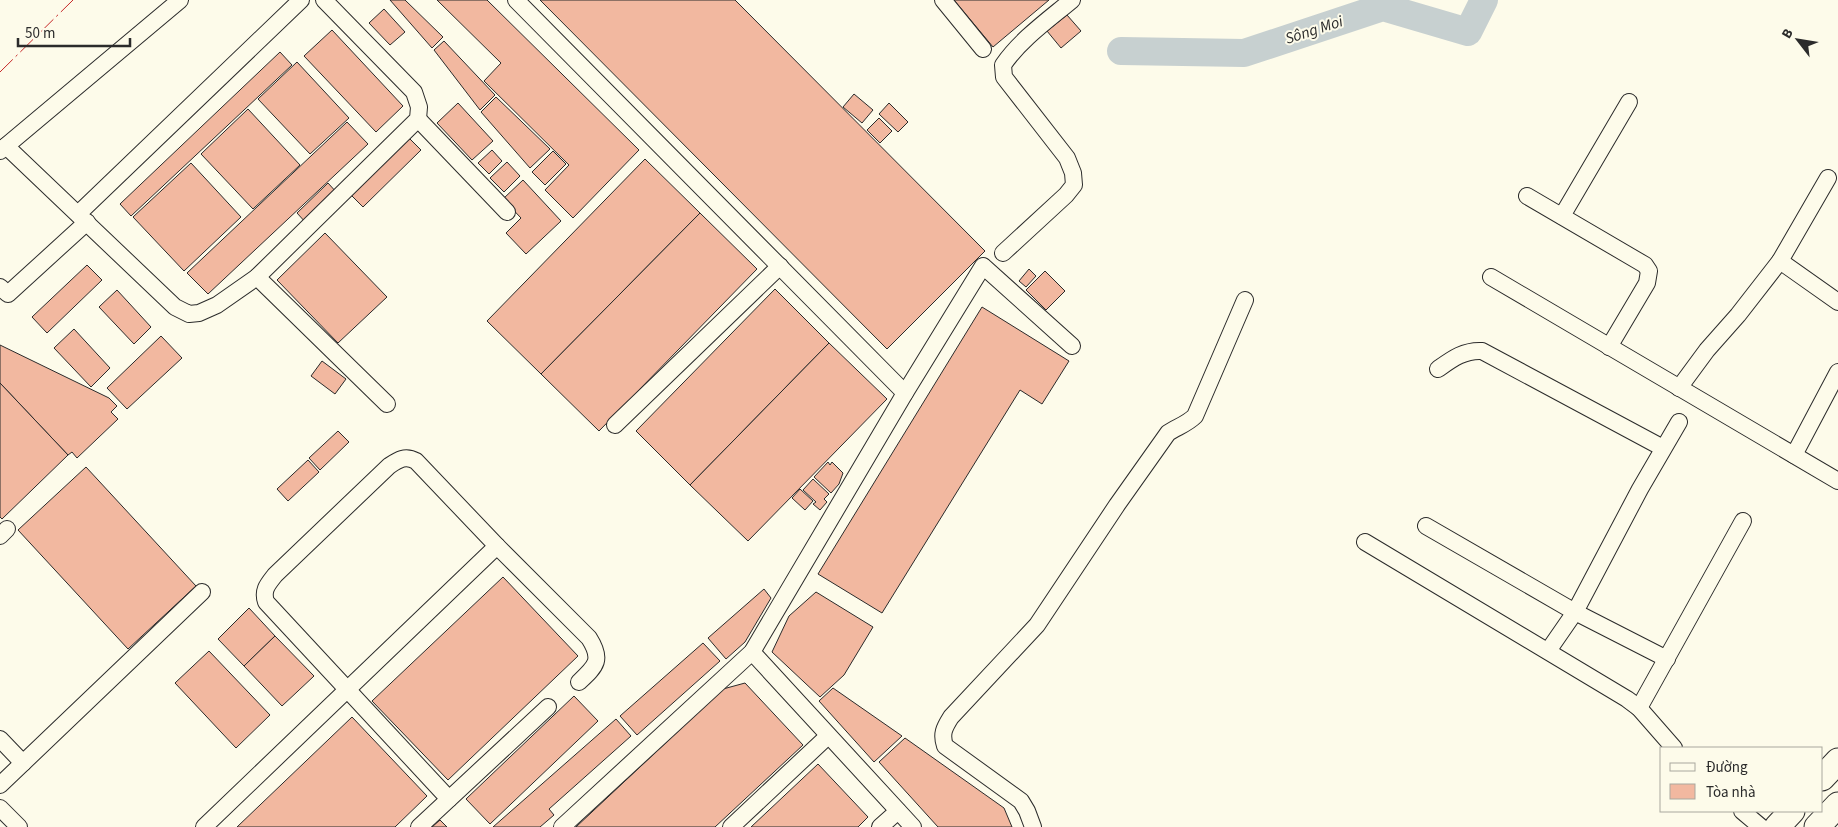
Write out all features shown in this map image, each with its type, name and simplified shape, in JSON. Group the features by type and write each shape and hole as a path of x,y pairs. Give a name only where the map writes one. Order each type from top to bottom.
{"highway":[{"path":"1823,777 1838,761"},
{"path":"1817,827 1838,805"},
{"path":"1777,827 1791,812"}],"street":[{"path":"180,0 3,148 83,218 175,307 189,314 199,314 217,305 257,277 418,119 419,107 414,92 324,0"},
{"path":"0,287 8,294 301,0"},
{"path":"516,0 905,393"},
{"path":"943,0 983,49"},
{"path":"1003,253 1066,195 1074,185 1073,173 1067,158 1004,77 1003,65 1024,42 1072,0"},
{"path":"1562,216 1629,102"},
{"path":"418,119 507,212"},
{"path":"1679,388 1707,350 1738,315 1780,261 1828,178"},
{"path":"1527,196 1645,264 1649,271 1647,283 1608,347"},
{"path":"1780,261 1838,302"},
{"path":"615,425 780,266"},
{"path":"562,827 752,652 905,393 983,266 1072,346"},
{"path":"257,277 387,404"},
{"path":"1491,277 1838,481"},
{"path":"1033,827 1027,811 1021,802 945,746 942,738 944,729 951,717 1037,625 1117,505 1168,433 1176,427 1187,423 1195,416 1245,300"},
{"path":"1438,369 1458,354 1475,350 1482,351 1663,448"},
{"path":"1794,455 1838,372"},
{"path":"1548,651 1575,612 1663,448 1679,422"},
{"path":"449,799 266,602 263,594 275,575 388,466 397,460 405,458 416,461 589,638 596,648 597,659 594,669 579,682"},
{"path":"1639,708 1743,521"},
{"path":"1426,526 1575,612 1666,659"},
{"path":"1365,542 1548,651 1639,708 1673,747"},
{"path":"204,827 497,546"},
{"path":"0,785 202,592"},
{"path":"752,652 912,827"},
{"path":"419,827 548,707"},
{"path":"731,827 828,736"},
{"path":"0,739 23,763"},
{"path":"0,808 19,827"},
{"path":"880,827 898,811"},
{"path":"1743,812 1761,827"}],"building":[{"path":"390,0 405,0 443,37 432,48"},
{"path":"437,0 487,0 639,150 573,218 545,190 569,165 484,81 501,63"},
{"path":"540,0 735,0 985,251 887,349"},
{"path":"954,0 1049,0 993,47"},
{"path":"384,9 405,32 390,45 369,23"},
{"path":"1067,15 1081,31 1061,48 1047,31"},
{"path":"332,30 403,106 376,132 304,56"},
{"path":"444,41 495,95 480,110 434,50"},
{"path":"280,52 292,65 131,216 120,204"},
{"path":"297,62 349,118 310,154 258,99"},
{"path":"854,94 873,110 862,123 843,107"},
{"path":"496,97 550,149 530,168 481,112"},
{"path":"458,103 493,141 472,160 437,123"},
{"path":"889,103 908,122 898,132 879,114"},
{"path":"248,109 300,165 253,209 201,154"},
{"path":"879,118 892,131 880,143 867,130"},
{"path":"347,122 368,144 208,294 187,273"},
{"path":"408,137 421,150 363,207 350,194"},
{"path":"492,150 502,161 489,174 478,163"},
{"path":"553,151 566,164 545,185 532,172"},
{"path":"645,159 700,213 541,374 487,321"},
{"path":"507,162 520,176 504,192 490,178"},
{"path":"191,163 241,217 184,271 133,217"},
{"path":"523,180 561,221 526,254 506,233 521,218 503,199"},
{"path":"328,183 338,194 307,224 297,213"},
{"path":"700,213 757,269 599,431 541,374"},
{"path":"325,233 387,297 338,343 277,280"},
{"path":"87,265 102,280 47,333 32,317"},
{"path":"1029,269 1036,276 1026,287 1019,281"},
{"path":"1045,271 1065,291 1046,310 1026,290"},
{"path":"775,289 829,343 690,485 636,431"},
{"path":"117,290 151,327 134,344 99,307"},
{"path":"982,307 1069,361 1042,404 1020,390 882,613 818,574"},
{"path":"74,329 110,368 91,387 54,348"},
{"path":"161,336 182,358 127,409 107,388"},
{"path":"829,343 887,399 748,541 690,485"},
{"path":"0,345 109,398 117,406 111,412 118,419 77,458 72,452 68,455 0,383"},
{"path":"322,361 346,379 335,394 311,376"},
{"path":"0,383 68,455 2,519 0,517"},
{"path":"338,431 349,442 320,470 309,458"},
{"path":"308,460 319,472 288,501 277,489"},
{"path":"828,462 830,465 832,462 843,473 839,484 831,493 814,477"},
{"path":"86,467 196,586 128,649 18,530"},
{"path":"813,479 829,494 824,499 827,502 820,510 813,504 816,502 803,490"},
{"path":"800,489 813,501 805,510 792,498"},
{"path":"503,577 578,656 448,780 372,701"},
{"path":"764,589 771,598 745,642 726,659 708,638"},
{"path":"816,592 873,627 844,675 820,697 772,652 789,616"},
{"path":"249,608 275,636 244,666 218,639"},
{"path":"275,636 314,676 282,706 244,666"},
{"path":"703,643 720,661 637,735 620,716"},
{"path":"209,651 270,715 236,748 175,683"},
{"path":"745,683 803,745 715,827 576,827 723,689"},
{"path":"833,688 902,736 874,762 819,701"},
{"path":"574,696 598,721 490,824 466,799"},
{"path":"352,717 427,796 395,827 237,827"},
{"path":"616,719 631,736 549,809 554,815 540,827 493,827"},
{"path":"905,738 1004,808 1012,827 938,827 879,762"},
{"path":"818,764 868,817 858,827 751,827"},
{"path":"440,820 447,827 432,827"}],"waterway":[{"name":"Sông Moi","path":"1121,51 1244,53 1383,7 1468,32 1484,0"}],"power":[{"path":"0,72 73,0"}]}
